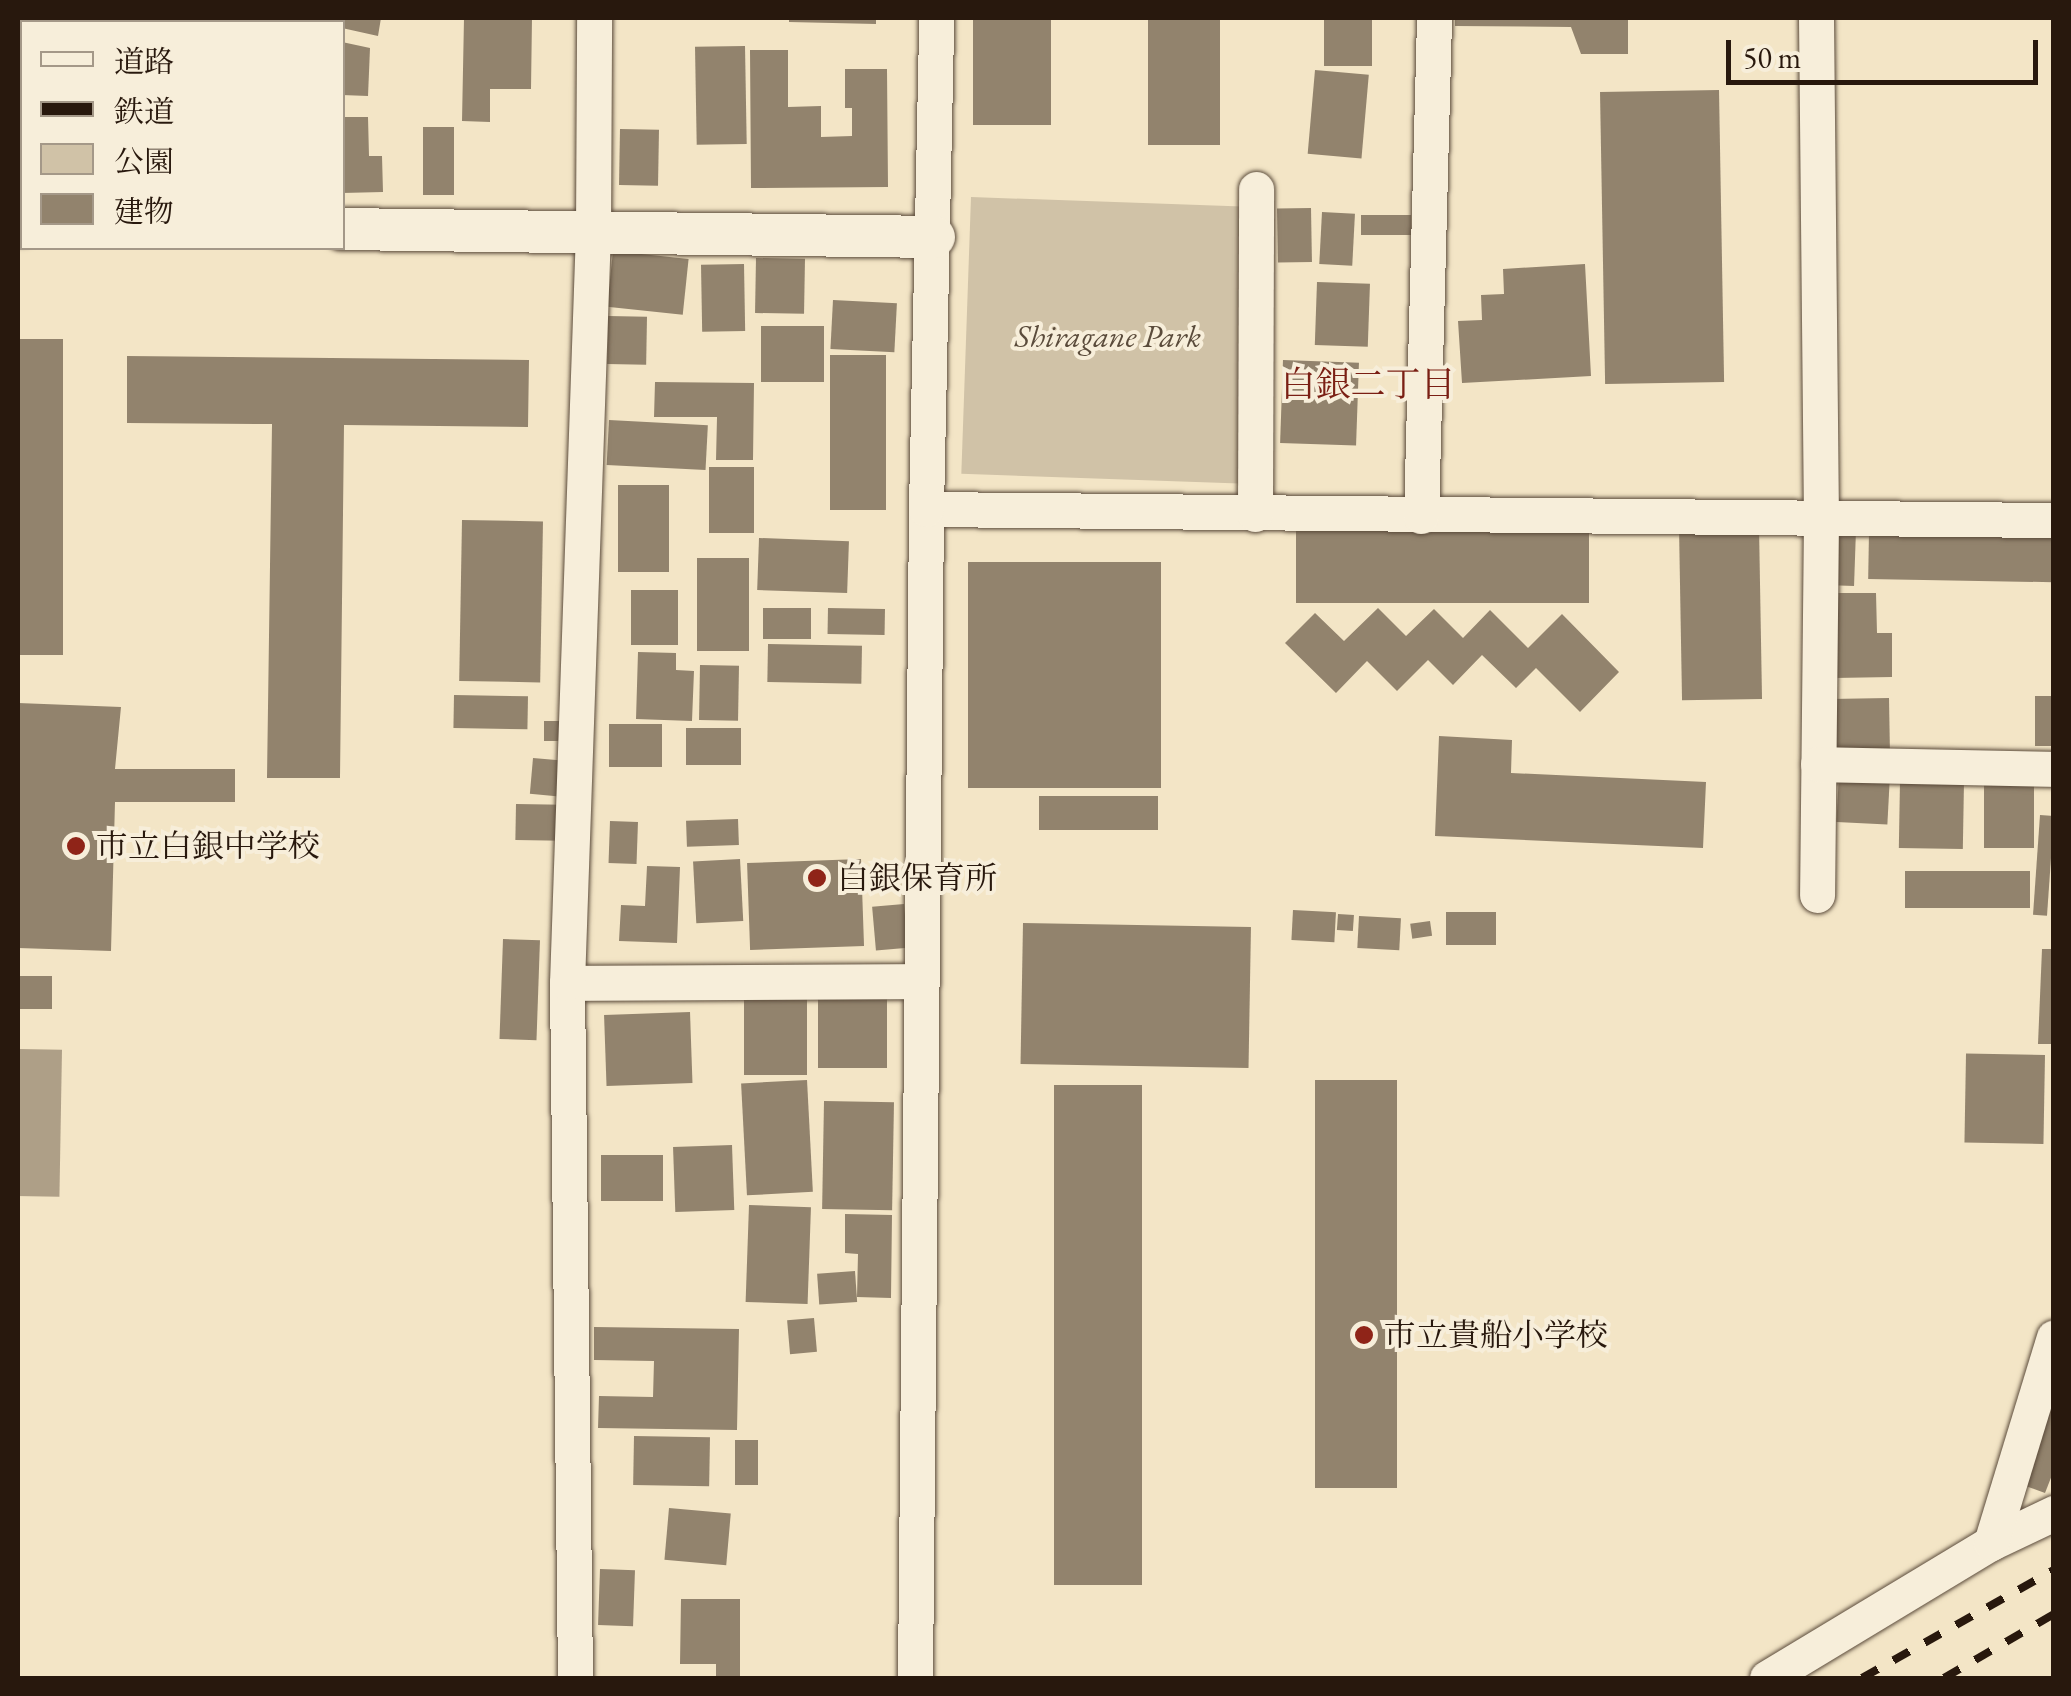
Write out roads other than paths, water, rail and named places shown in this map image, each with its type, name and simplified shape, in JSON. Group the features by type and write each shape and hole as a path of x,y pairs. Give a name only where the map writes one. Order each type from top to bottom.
{"street":[{"path":"575,1678 567,983 593,232 594,18"},
{"path":"915,1678 926,509 936,18"},
{"path":"1421,516 1434,18"},
{"path":"1816,18 1822,518 1816,895"},
{"path":"1255,514 1256,189"},
{"path":"345,229 934,237"},
{"path":"926,509 2054,520"},
{"path":"1818,764 2054,770"},
{"path":"567,983 922,981"},
{"path":"1991,1544 2054,1338"},
{"path":"1767,1678 1991,1544 2054,1513"}],"railway":[{"path":"1862,1678 2054,1570"},
{"path":"1944,1678 2054,1614"}],"place":[{"name":"市立白銀中学校","path":"76,846"},
{"name":"白銀保育所","path":"817,878"},
{"name":"市立貴船小学校","path":"1364,1335"}],"district":[{"name":"白銀二丁目","path":"1368,384"}],"park label":[{"name":"Shiragane Park","path":"1108,336"}]}
